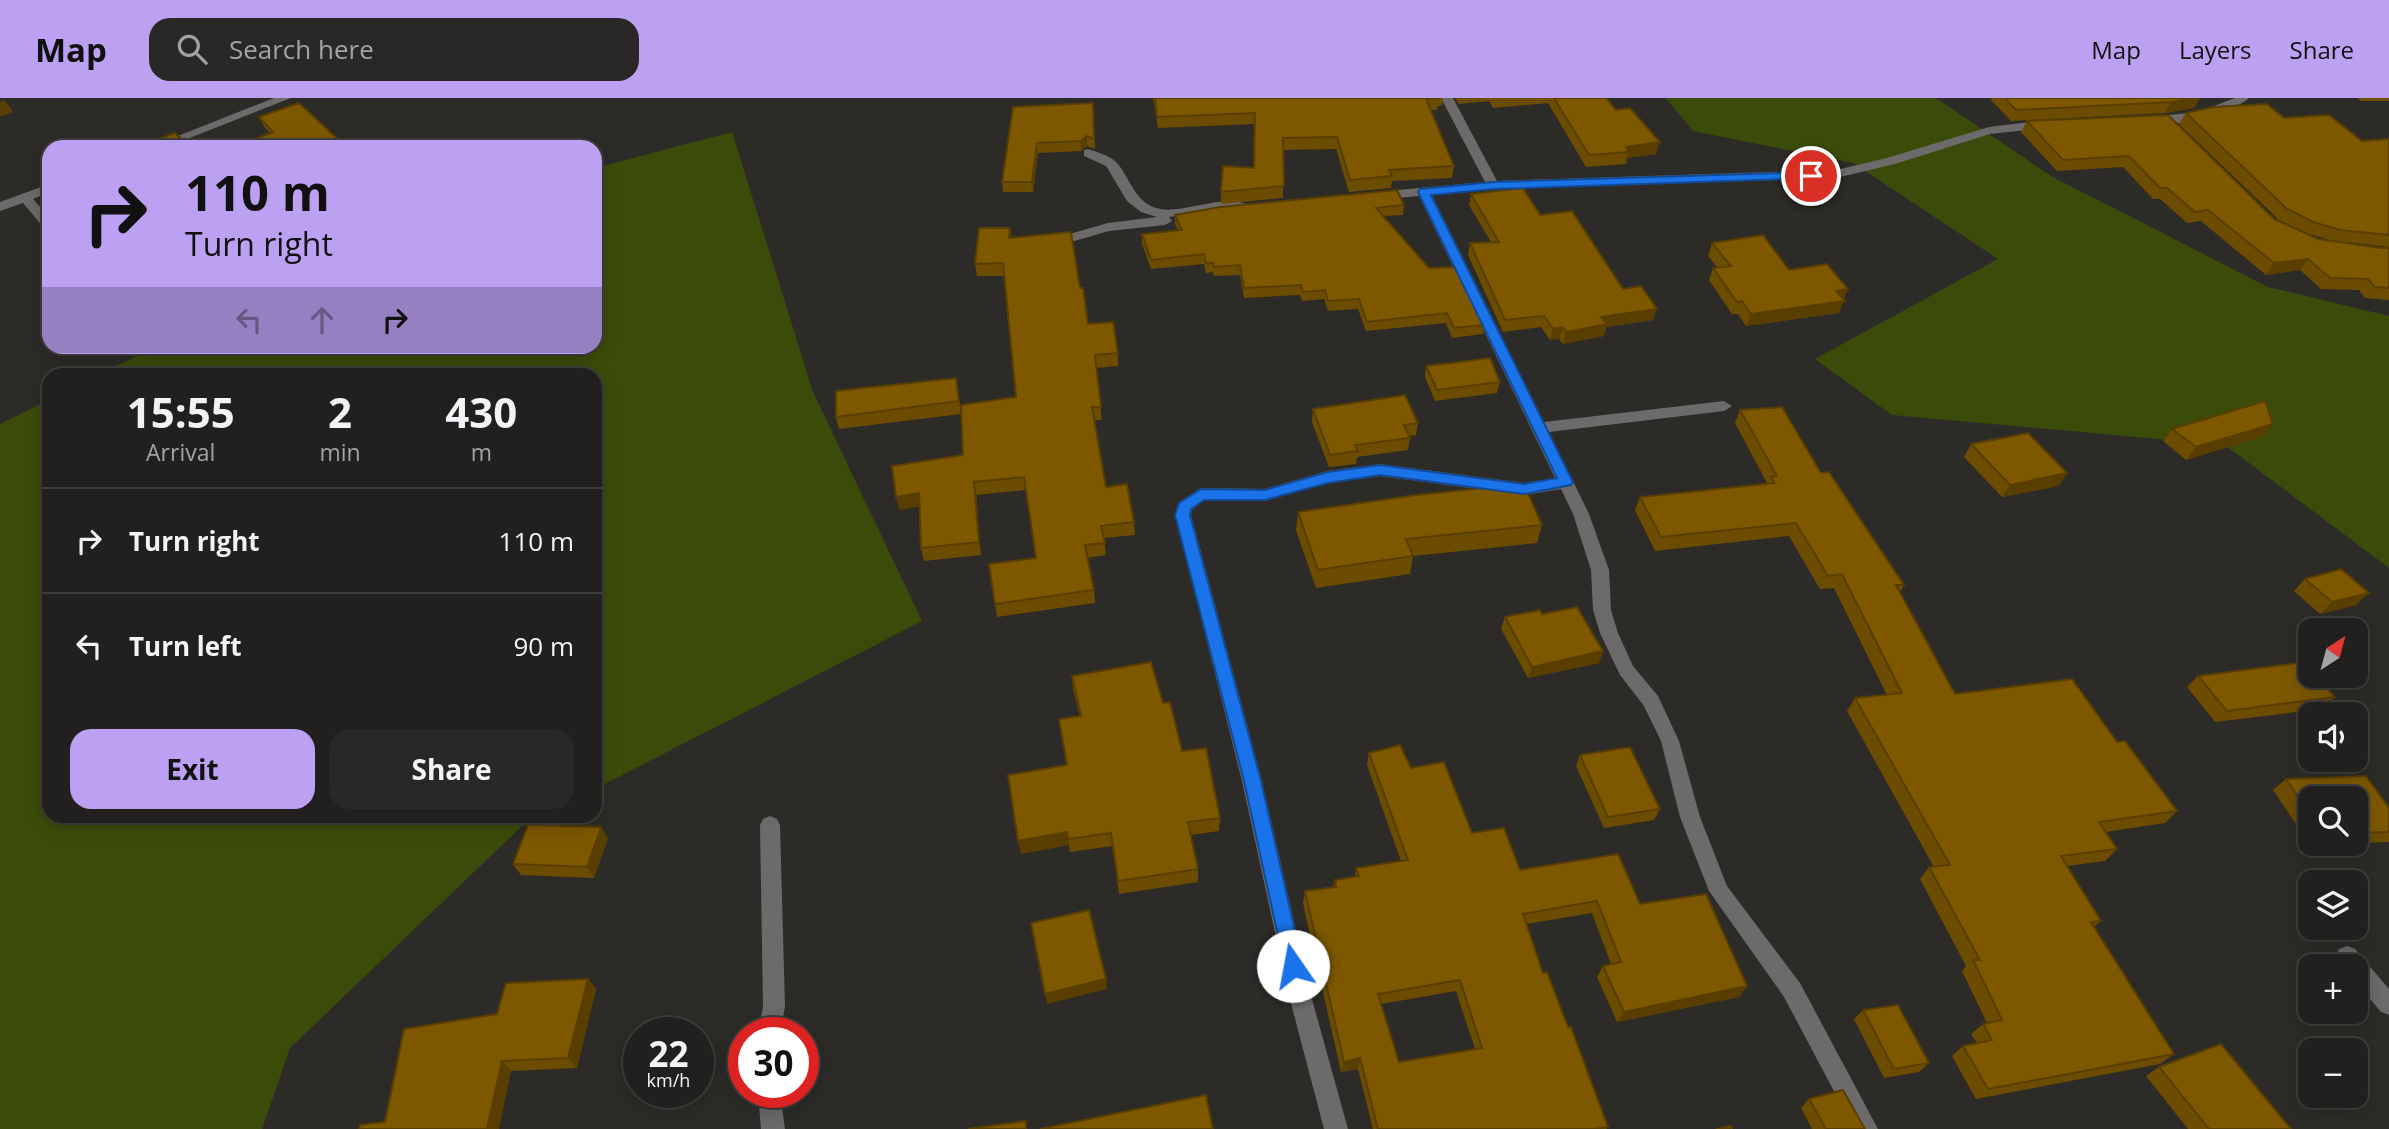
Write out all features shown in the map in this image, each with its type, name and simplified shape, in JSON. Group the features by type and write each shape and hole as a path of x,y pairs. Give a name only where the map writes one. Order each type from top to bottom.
{"street":[{"path":"174,140 285,98"},
{"path":"1447,98 1493,186"},
{"path":"2139,121 2171,126 2243,98"},
{"path":"1355,198 1493,186 1811,176 1852,172 1989,131 2059,123"},
{"path":"1088,153 1111,163 1132,198 1146,209 1162,214 1215,207 1259,206"},
{"path":"0,207 42,191"},
{"path":"1424,192 1581,514 1600,570 1602,610 1609,633 1626,670 1651,701 1670,741 1690,817 1719,891 1793,990 1866,1129"},
{"path":"25,197 42,217"},
{"path":"1064,240 1108,227 1165,221 1162,214"},
{"path":"1541,428 1724,406"},
{"path":"1336,1129 1299,992 1252,781 1183,515 1184,506 1201,494 1265,495 1328,477 1380,470 1524,489 1566,482"},
{"path":"770,825 774,1007 772,1017"},
{"path":"2368,982 2389,1006"},
{"path":"771,1108 773,1129"}],"green space":[{"path":"1666,98 1936,98 2051,176 2268,287 2389,316 2389,568 2225,445 1892,415 1815,359 1998,259 1853,163 1693,131"},
{"path":"732,132 813,392 922,621 602,785 602,368 112,368 141,354 602,354 602,166"},
{"path":"42,403 42,823 529,823 521,827 290,1048 262,1129 0,1129 0,424"}],"building":[{"path":"1155,98 1439,98 1426,99 1454,166 1389,170 1392,176 1350,180 1337,137 1283,138 1284,186 1221,192 1223,166 1254,168 1255,113 1157,117"},
{"path":"1554,98 1606,98 1616,110 1630,108 1660,142 1626,147 1629,152 1589,155"},
{"path":"2005,98 2195,98 2171,102 2016,110"},
{"path":"299,103 339,140 252,140 273,132 259,117"},
{"path":"1093,103 1094,139 1087,136 1081,141 1037,143 1032,182 1002,182 1013,107"},
{"path":"2267,104 2284,118 2329,115 2362,141 2389,139 2389,235 2340,230 2313,222 2287,209 2186,113 2214,107"},
{"path":"2168,115 2274,219 2318,239 2389,248 2389,288 2375,287 2368,279 2330,278 2308,259 2274,263 2208,210 2195,212 2167,188 2160,188 2129,156 2063,160 2027,121"},
{"path":"175,133 182,140 156,140"},
{"path":"1523,188 1540,215 1572,211 1623,289 1641,286 1657,309 1601,317 1607,324 1566,332 1562,327 1553,329 1544,316 1505,320 1470,243 1499,242 1471,194"},
{"path":"1397,190 1404,205 1376,208 1429,268 1457,267 1485,325 1454,328 1447,313 1367,322 1359,299 1328,301 1325,290 1303,292 1301,285 1244,288 1240,265 1214,267 1213,263 1206,263 1204,254 1151,260 1142,234 1182,230 1175,215 1220,207"},
{"path":"979,228 1010,228 1009,238 1071,232 1088,324 1113,322 1118,353 1095,355 1101,407 1092,407 1106,487 1127,484 1134,522 1101,526 1105,543 1085,545 1094,590 995,604 989,564 1036,558 1024,477 974,482 979,542 921,548 919,493 896,497 892,466 963,455 961,405 1016,397 1003,263 975,264"},
{"path":"1763,235 1789,270 1827,264 1848,289 1836,291 1845,301 1751,314 1742,301 1737,302 1713,268 1731,266 1712,243"},
{"path":"1490,358 1500,382 1437,390 1426,366"},
{"path":"956,378 959,401 836,417 836,391"},
{"path":"1405,395 1418,423 1404,425 1410,438 1355,445 1358,451 1330,455 1313,409"},
{"path":"2265,401 2273,424 2196,447 2172,429"},
{"path":"1782,407 1821,473 1829,472 1904,585 1896,585 1955,694 2072,679 2117,742 2125,741 2177,811 2099,822 2117,849 2061,856 2101,921 2091,922 2174,1054 1988,1089 1963,1046 1992,1040 1983,1024 2002,1020 1973,960 1980,960 1929,867 1950,865 1855,698 1902,693 1842,574 1828,576 1796,523 1661,537 1640,497 1775,483 1771,477 1777,476 1740,410"},
{"path":"2028,433 2067,473 2010,485 1971,444"},
{"path":"1524,484 1542,525 1406,539 1413,556 1318,570 1298,512 1416,495"},
{"path":"2341,569 2369,593 2332,602 2305,579"},
{"path":"1577,607 1603,651 1532,667 1505,617 1540,610 1542,614"},
{"path":"1151,662 1163,703 1170,702 1182,751 1206,748 1220,818 1188,822 1198,869 1118,881 1111,833 1068,839 1067,832 1018,841 1008,775 1067,765 1059,719 1081,716 1072,676"},
{"path":"2298,663 2298,688 2327,688 2335,697 2227,711 2198,676"},
{"path":"1400,745 1411,768 1444,762 1472,833 1504,828 1520,870 1618,854 1640,904 1706,894 1747,986 1624,1012 1603,966 1621,962 1597,901 1523,914 1543,973 1547,972 1568,1027 1571,1027 1608,1127 1378,1129 1360,1058 1344,1062 1305,891 1336,887 1335,880 1359,876 1356,868 1408,860 1369,753","holes":["1460,980 1482,1048 1399,1062 1378,994"]},
{"path":"1630,747 1660,809 1608,817 1580,755"},
{"path":"2366,776 2389,808 2389,832 2368,833 2368,786 2298,786 2298,796 2286,779"},
{"path":"528,825 601,827 587,867 513,864"},
{"path":"1089,910 1106,979 1045,994 1031,923"},
{"path":"588,979 568,1058 502,1061 487,1129 359,1129 360,1125 385,1122 404,1029 497,1014 506,983"},
{"path":"1898,1005 1929,1063 1894,1069 1863,1010"},
{"path":"2221,1044 2291,1129 2209,1129 2159,1067"},
{"path":"1843,1090 1865,1129 1826,1129 1809,1099"},
{"path":"1206,1095 1213,1129 1040,1129"},
{"path":"1026,1121 1026,1129 968,1129"}],"route":[{"path":"1293,966 1252,781 1183,515 1184,506 1201,494 1246,497 1265,495 1328,477 1380,470 1524,489 1566,482 1424,192 1493,186 1811,176"}]}
